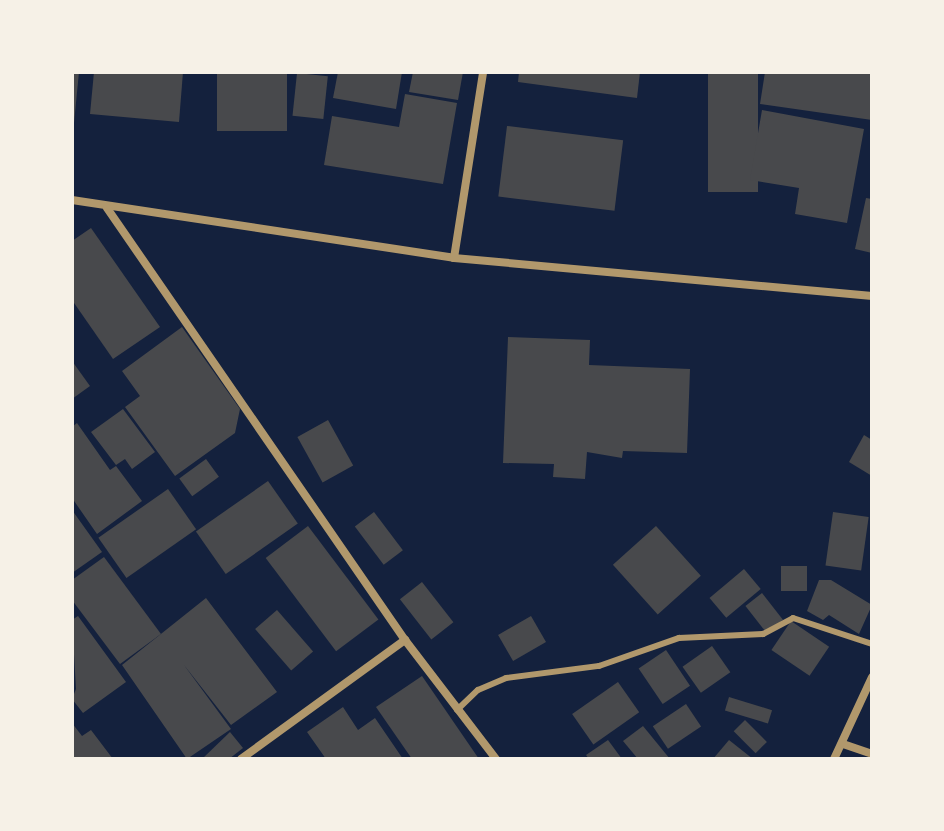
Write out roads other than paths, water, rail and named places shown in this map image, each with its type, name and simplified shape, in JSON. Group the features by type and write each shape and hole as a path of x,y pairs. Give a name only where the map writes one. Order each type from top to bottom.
{"street":[{"path":"454,258 483,72"},
{"path":"72,200 107,208 454,258 872,296"},
{"path":"107,208 405,640 496,759"},
{"path":"241,759 405,640"},
{"path":"834,759 872,677"},
{"path":"843,744 872,754"}],"lane":[{"path":"457,710 478,690 506,678 599,666 679,638 763,634 793,618 872,644"}]}
